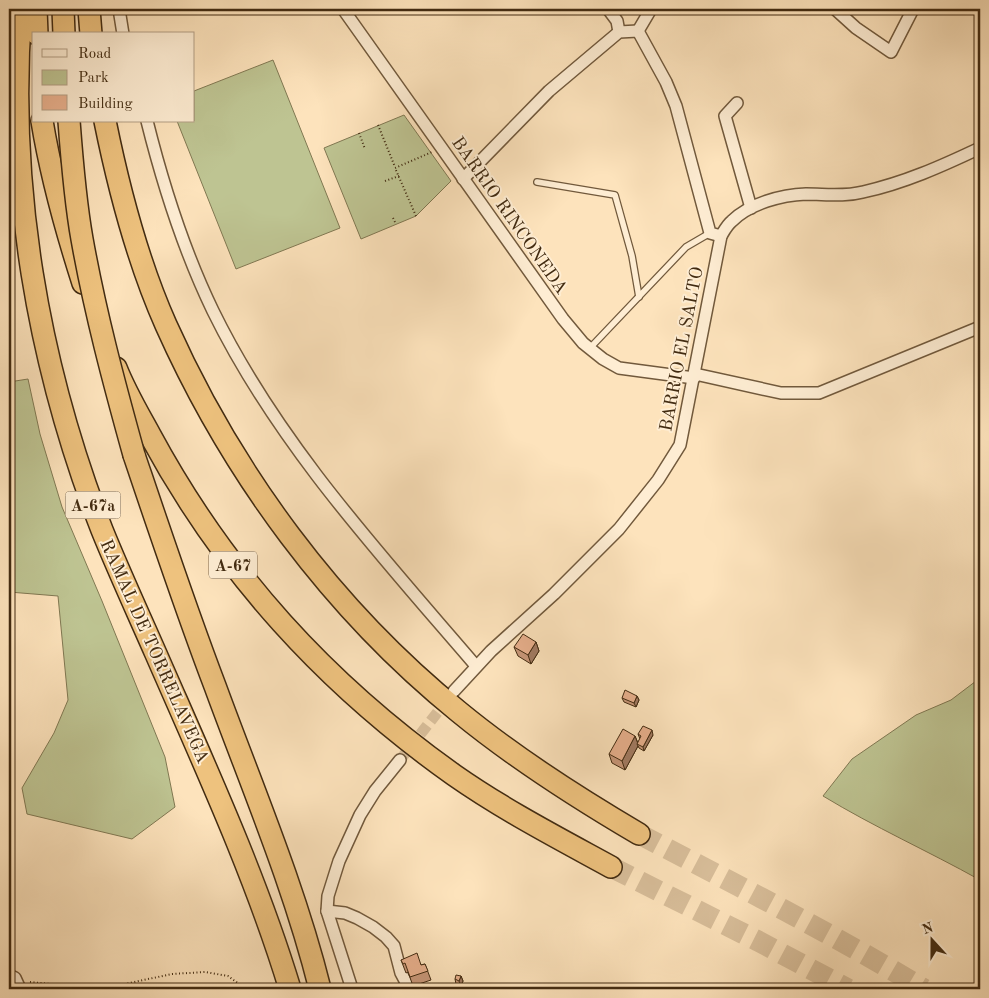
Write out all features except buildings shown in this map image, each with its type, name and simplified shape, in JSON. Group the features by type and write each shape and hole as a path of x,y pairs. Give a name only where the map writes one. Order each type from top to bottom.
{"highway":[{"name":"RAMAL DE TORRELAVEGA","path":"21,9 18,76 22,203 38,310 58,396 75,454 103,531 244,858 290,989"},
{"path":"36,9 37,32"},
{"path":"63,9 64,32"},
{"path":"89,9 91,32"},
{"name":"A-67","path":"42,122 52,173 73,251 91,308 118,374 184,494 246,581 310,654 404,738 456,776 498,803 611,867"},
{"name":"RAMAL DE TORRELAVEGA","path":"69,122 76,200 90,281 108,358 134,454 182,596 281,861 320,989"},
{"path":"105,122 128,216 149,282 165,324 197,387 233,451 288,534 345,604 370,631 396,657 458,712 534,769 639,834"}],"street":[{"path":"119,9 124,32"},
{"path":"608,9 616,21 619,32"},
{"path":"638,31 651,9"},
{"path":"835,9 856,28 891,52 913,9"},
{"name":"BARRIO RINCONEDA","path":"347,10 462,179 563,319 602,359 619,368 694,376 781,393 819,393 980,327"},
{"path":"462,179 549,91 619,32 638,31"},
{"path":"638,31 666,82 676,106 715,234 751,208 773,200 805,194 840,196 888,186 937,169 980,148"},
{"path":"737,103 725,116 751,208"},
{"path":"147,122 155,155 199,277 213,310 250,378 304,459 358,528 476,666"},
{"name":"BARRIO EL SALTO","path":"454,691 476,666 554,594 619,529 658,480 680,445 694,376 715,234"},
{"path":"352,989 326,904 339,861 351,832 367,803 400,760"},
{"path":"327,911 345,913 357,918 386,937 394,946 401,973 409,988"},
{"path":"9,975 15,978 20,988"}],"lane":[{"path":"537,182 615,195 632,256 639,297"},
{"path":"590,348 686,247 715,234"}],"path":[{"path":"378,125 416,216"},
{"path":"359,133 365,149"},
{"path":"395,168 440,147"},
{"path":"385,181 398,176"},
{"path":"393,218 396,224"},
{"path":"20,988 26,982 83,987 115,986 172,974 205,972 228,976 246,989"}],"green space":[{"path":"273,60 340,228 236,269 177,122 195,122 195,91"},
{"path":"404,115 451,181 416,216 361,239 324,148"},
{"path":"28,379 40,434 62,507 165,757 175,807 132,839 27,814 22,788 54,733 68,700 58,596 9,592 9,382"},
{"path":"980,678 980,880 823,796 852,759 916,715 951,700"}],"tunnel":[{"path":"400,760 448,699"},
{"path":"639,834 747,890 924,989"},
{"path":"611,867 848,989"}]}
